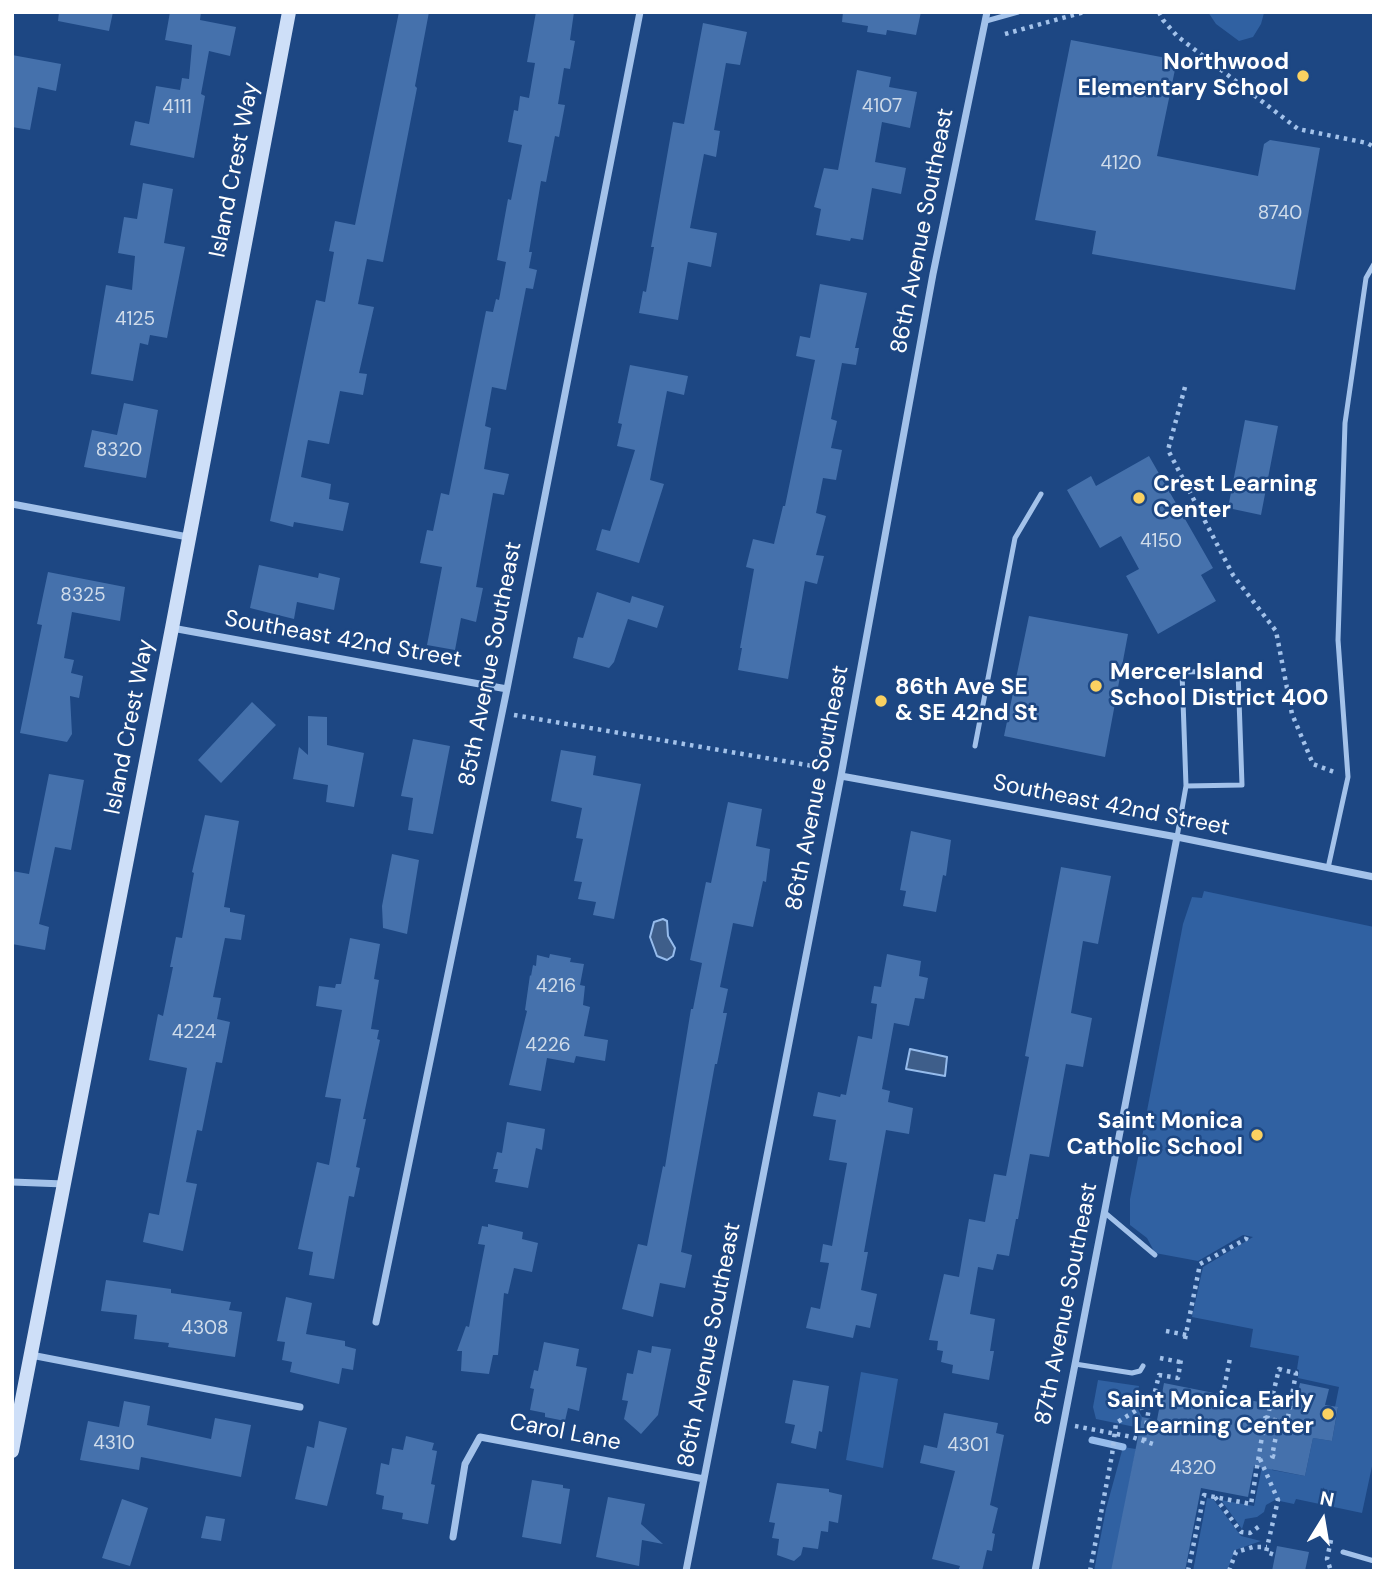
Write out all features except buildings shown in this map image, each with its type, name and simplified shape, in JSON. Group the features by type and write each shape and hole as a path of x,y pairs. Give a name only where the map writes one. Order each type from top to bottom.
{"main road":[{"name":"Island Crest Way","path":"12,1451 289,12"}],"street":[{"name":"85th Avenue Southeast","path":"376,1322 507,689 640,12"},
{"name":"86th Avenue Southeast","path":"686,1571 841,776 933,274 987,16"},
{"path":"12,504 188,537"},
{"name":"Southeast 42nd Street","path":"172,628 507,689"},
{"name":"Southeast 42nd Street","path":"841,776 1177,837 1374,877"},
{"name":"87th Avenue Southeast","path":"1035,1571 1177,837"},
{"path":"12,1182 64,1184"},
{"path":"31,1355 300,1406"},
{"name":"Carol Lane","path":"453,1537 465,1464 480,1437 704,1479"}],"lane":[{"path":"987,16 1018,12"},
{"path":"1328,868 1348,777 1338,640 1345,423 1366,278 1374,264"},
{"path":"975,746 1015,538 1041,495"},
{"path":"1177,837 1186,786 1182,673 1238,671 1242,785 1186,786"},
{"path":"1104,1212 1155,1255"},
{"path":"1075,1364 1132,1373 1140,1371 1143,1366"},
{"path":"1343,1552 1374,1561"}],"path":[{"path":"1005,34 1084,12"},
{"path":"1159,12 1177,36 1298,129 1367,143 1374,147"},
{"path":"1185,387 1168,450 1233,575 1276,631 1292,713 1313,764 1348,777"},
{"path":"502,713 813,766 820,759 824,740 830,738"},
{"path":"1166,1331 1186,1337 1200,1264 1247,1236"},
{"path":"1221,1405 1230,1357"},
{"path":"1144,1441 1149,1407 1158,1375 1178,1378 1181,1361 1160,1358"},
{"path":"1188,1571 1204,1494 1251,1504 1265,1418 1267,1419 1279,1369 1296,1373 1289,1423 1267,1419"},
{"path":"1090,1571 1116,1423 1140,1408 1149,1407"},
{"path":"1275,1457 1272,1456 1279,1421"},
{"path":"1064,1424 1156,1445"},
{"path":"1260,1459 1278,1500 1266,1552 1275,1555"},
{"path":"1215,1497 1241,1532 1250,1533 1261,1525"},
{"path":"1229,1571 1236,1552 1253,1547 1267,1547"}],"shaded area":[{"path":"1208,12 1264,13 1253,37 1239,41 1216,24"},
{"path":"1204,891 1374,927 1374,1457 1362,1513 1296,1499 1294,1504 1275,1500 1266,1505 1264,1512 1257,1517 1245,1519 1242,1529 1221,1500 1254,1506 1265,1452 1270,1456 1272,1470 1305,1476 1313,1438 1332,1441 1339,1387 1298,1378 1299,1356 1250,1347 1253,1329 1192,1317 1203,1267 1253,1237 1243,1235 1198,1261 1155,1253 1147,1238 1130,1225 1130,1199 1183,924 1192,897 1202,898"},
{"path":"663,919 667,921 668,936 675,948 673,956 667,960 657,956 650,937 654,922"},
{"path":"910,1049 947,1057 945,1076 906,1069"},
{"path":"861,1372 898,1379 883,1468 846,1460"},
{"path":"1098,1380 1139,1386 1135,1404 1142,1417 1140,1428 1096,1419 1093,1407"},
{"path":"1123,1447 1136,1449 1112,1571 1094,1571 1106,1509"},
{"path":"1207,1498 1213,1499 1241,1536 1261,1541 1235,1550 1227,1571 1193,1571"}],"waterway":[{"path":"1092,1440 1123,1447"}],"place":[{"name":"Northwood Elementary School","path":"1303,76"},
{"name":"Crest Learning Center","path":"1139,498"},
{"name":"Mercer Island School District 400","path":"1096,686"},
{"name":"86th Ave SE & SE 42nd St","path":"881,701"},
{"name":"Saint Monica Catholic School","path":"1257,1135"},
{"name":"Saint Monica Early Learning Center","path":"1328,1414"}]}
